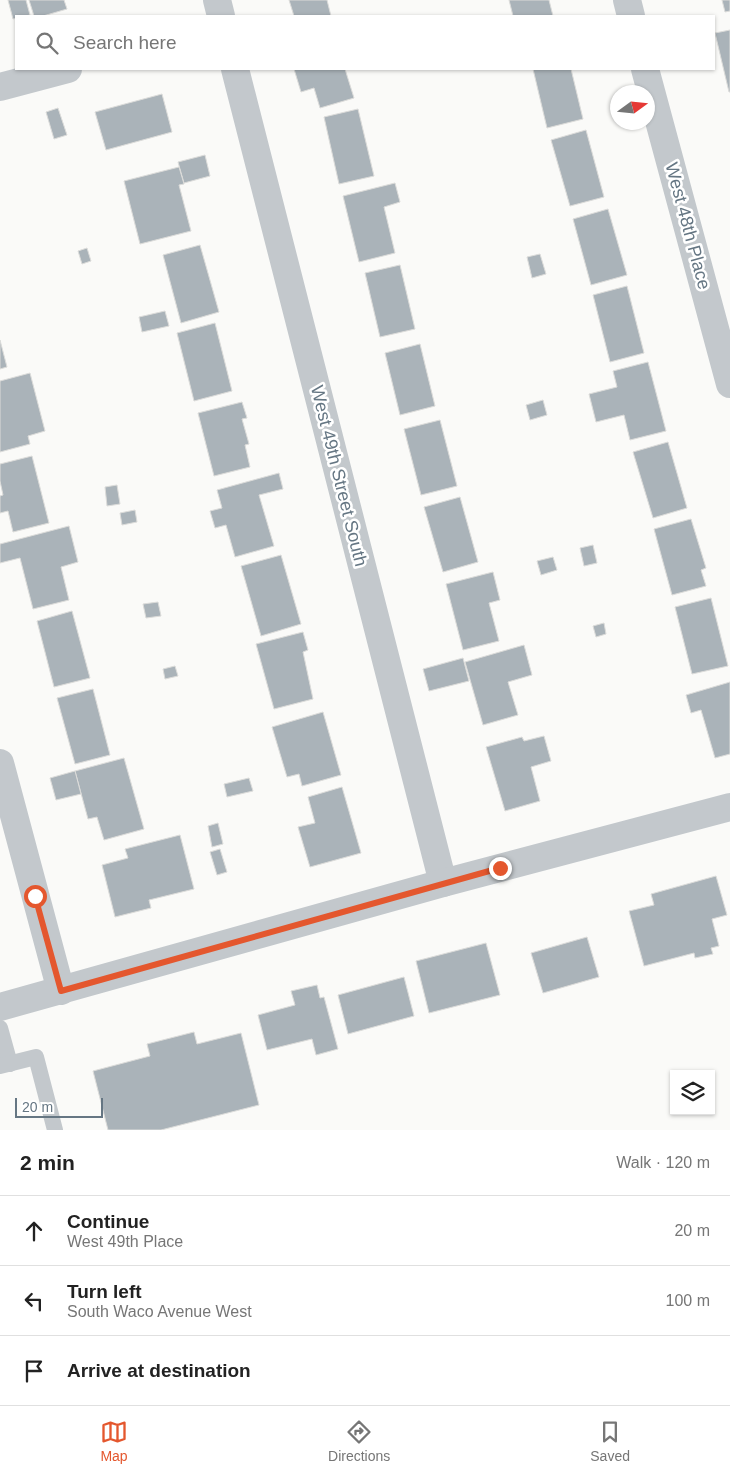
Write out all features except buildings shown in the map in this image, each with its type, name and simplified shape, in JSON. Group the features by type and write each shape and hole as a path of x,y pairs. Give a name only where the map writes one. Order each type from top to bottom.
{"street":[{"path":"217,0 221,15"},
{"path":"627,0 631,15"},
{"path":"0,87 64,70"},
{"name":"West 49th Street South","path":"235,70 443,883"},
{"name":"West 48th Place","path":"646,70 730,384"},
{"path":"0,763 61,991"},
{"path":"0,1007 443,883 730,807"}],"lane":[{"path":"0,1028 5,1065 36,1057 55,1130"}],"route":[{"path":"35,896 61,991 500,868"}]}
